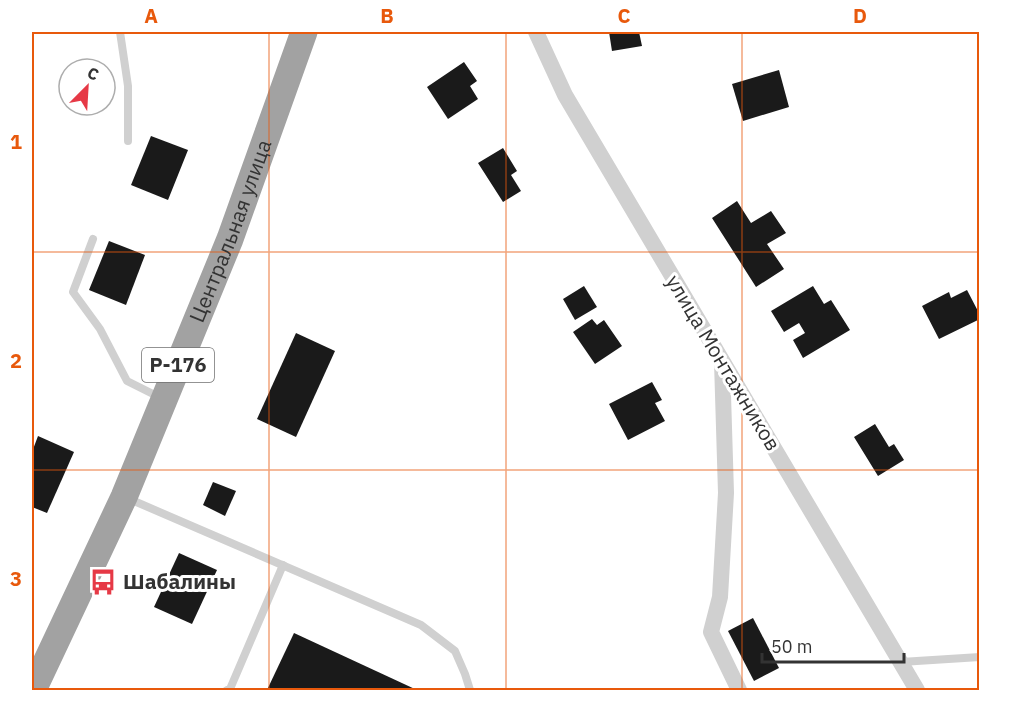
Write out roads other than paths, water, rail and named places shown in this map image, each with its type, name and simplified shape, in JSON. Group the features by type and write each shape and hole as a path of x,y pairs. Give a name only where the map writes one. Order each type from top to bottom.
{"highway":[{"name":"Центральная улица","path":"33,690 124,497 230,239 304,32"}],"street":[{"name":"улица Монтажников","path":"536,32 565,95 918,690"},
{"path":"722,361 726,493 720,597 711,632 739,690"}],"lane":[{"path":"120,32 128,87 128,141"},
{"path":"93,238 73,292 100,329 127,381 164,399"},
{"path":"124,497 422,625 455,651 470,690"},
{"path":"227,690 230,689 283,566"},
{"path":"901,662 980,657"}],"place":[{"name":"Шабалины","path":"103,582"}]}
